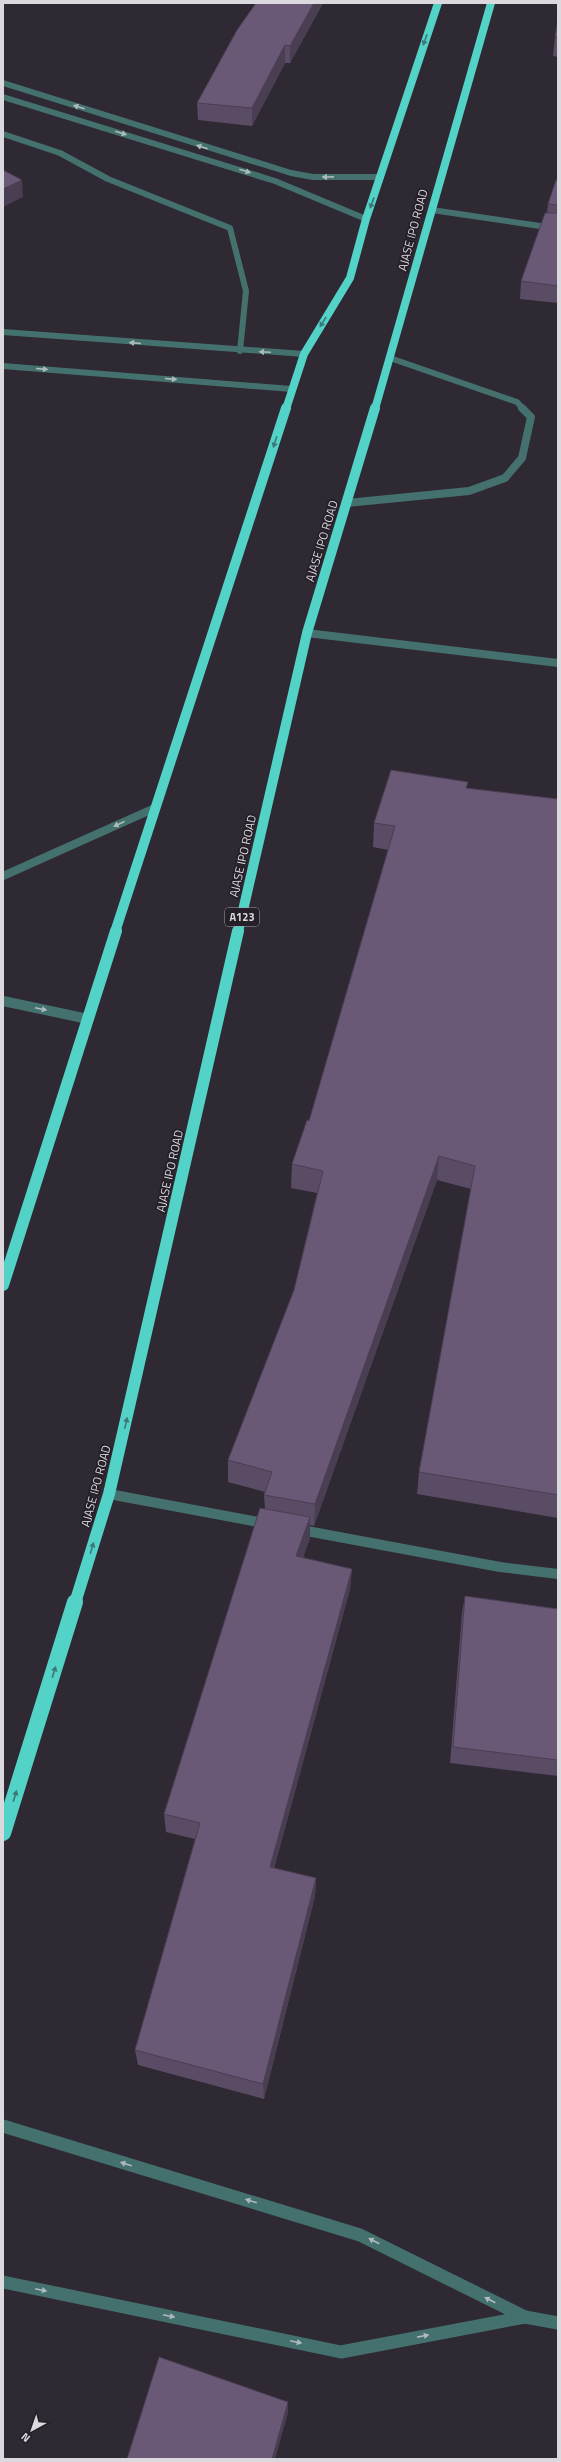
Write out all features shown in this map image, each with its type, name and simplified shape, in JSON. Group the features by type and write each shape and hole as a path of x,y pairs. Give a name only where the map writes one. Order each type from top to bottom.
{"highway":[{"path":"3,1286 155,808 292,389 304,354 350,278 366,219 438,3"},
{"name":"AJASE IPO ROAD","path":"3,1833 109,1494 307,634 390,358 492,3"}],"street":[{"path":"3,83 291,173 313,177 381,177"},
{"path":"3,97 275,181 366,219"},
{"path":"3,134 60,153 108,179 230,228 246,292 240,351"},
{"path":"432,210 540,226 558,226"},
{"path":"3,332 240,351 304,354"},
{"path":"347,503 469,491 505,478 522,458 531,417 517,402 390,358"},
{"path":"3,366 292,389"},
{"path":"307,634 558,663"},
{"path":"3,876 155,808"},
{"path":"3,1001 88,1019"},
{"path":"109,1494 500,1567 558,1574"},
{"path":"3,2126 360,2235 525,2317 558,2323"},
{"path":"3,2282 341,2352 525,2317"}],"building":[{"path":"256,3 314,3 290,46 285,45 252,108 197,103 237,30"},
{"path":"558,19 558,37 555,37"},
{"path":"3,170 22,180 3,189"},
{"path":"556,180 558,180 558,205 548,204"},
{"path":"545,213 558,213 558,286 521,281"},
{"path":"391,770 468,782 466,788 558,799 558,1495 419,1472 475,1166 439,1156 315,1504 264,1495 272,1472 228,1460 294,1290 323,1171 292,1164 307,1120 309,1121 395,826 374,823"},
{"path":"260,1508 310,1517 296,1556 352,1569 270,1867 316,1878 263,2084 135,2050 200,1823 164,1814"},
{"path":"465,1596 558,1609 558,1760 453,1747"},
{"path":"159,2357 288,2402 272,2459 127,2459"}]}
